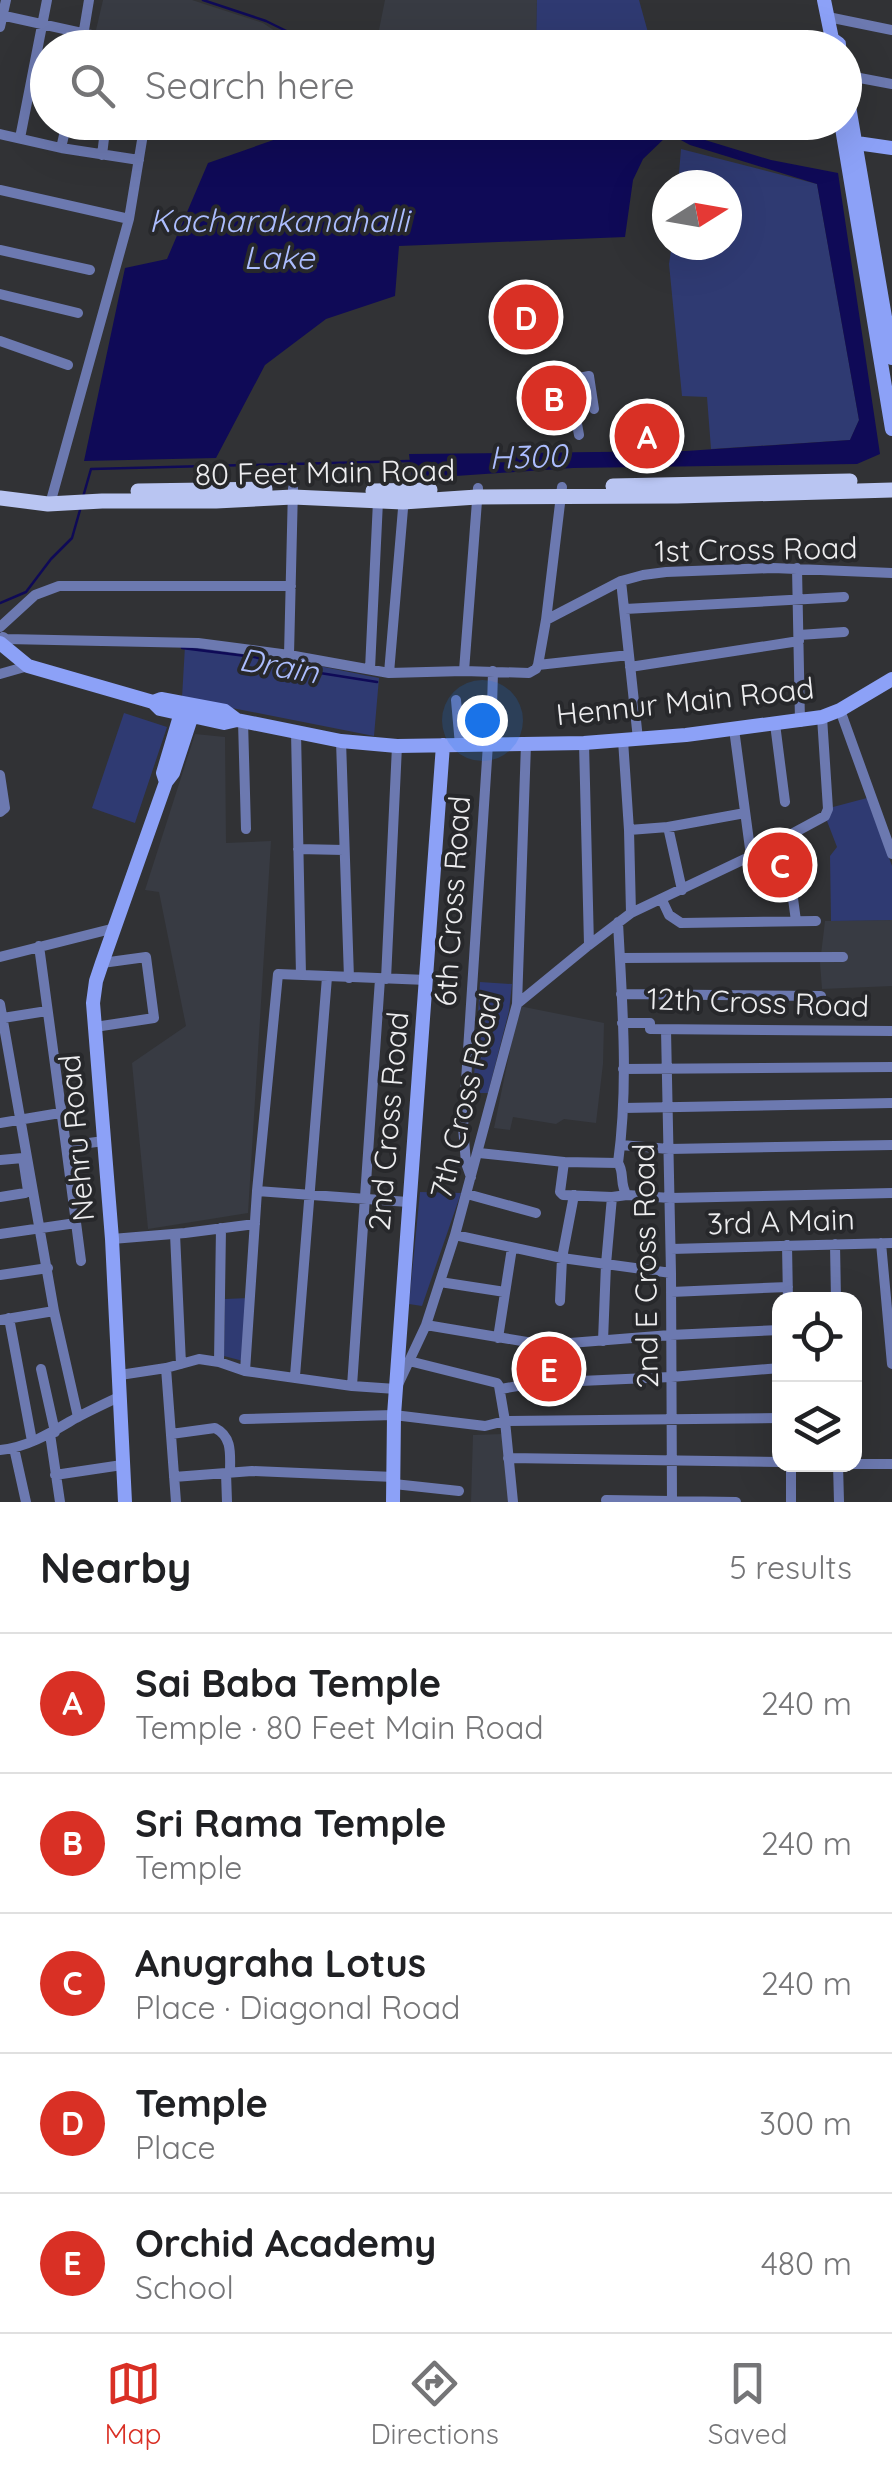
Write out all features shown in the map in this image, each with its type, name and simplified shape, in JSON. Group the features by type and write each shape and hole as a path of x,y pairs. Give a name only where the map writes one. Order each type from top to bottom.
{"main road":[{"path":"824,0 830,30"},
{"path":"892,148 851,142 892,429"},
{"path":"854,175 865,196 892,358"},
{"name":"80 Feet Main Road","path":"0,498 293,493 404,497 892,480"},
{"name":"80 Feet Main Road","path":"0,489 50,500"},
{"name":"80 Feet Main Road","path":"561,491 677,496 892,490"},
{"name":"80 Feet Main Road","path":"293,493 378,501 404,497"},
{"name":"Hennur Main Road","path":"1,634 28,666 153,702 161,699 188,710 224,712 240,721 341,741 397,746 584,743 800,722 840,710 892,679"},
{"name":"Nehru Road","path":"124,1502 120,1375 94,990 166,782 163,772 188,710"},
{"name":"2nd Cross Road","path":"393,1502 394,1415 408,1202 443,745"}],"street":[{"path":"6,0 1,19 70,30"},
{"path":"41,30 47,0"},
{"path":"84,30 89,0"},
{"path":"828,17 892,30"},
{"path":"862,79 892,84"},
{"path":"20,138 30,86"},
{"path":"0,134 138,160"},
{"path":"61,148 63,140"},
{"path":"102,154 104,140"},
{"path":"50,500 129,220 142,140"},
{"path":"0,190 129,220"},
{"path":"0,250 90,270"},
{"path":"0,294 78,314"},
{"path":"0,342 68,364"},
{"path":"578,435 570,380 589,376 594,409"},
{"path":"291,586 58,586 35,595 1,634 6,638 198,643 289,654 389,673 530,673 538,665 546,620 561,491"},
{"path":"289,654 293,493"},
{"path":"464,670 477,493"},
{"path":"389,673 404,497"},
{"path":"370,668 378,501"},
{"path":"797,568 800,722"},
{"name":"1st Cross Road","path":"546,620 621,581 666,572 797,568 892,573"},
{"name":"1st Cross Road","path":"621,581 630,661 631,914"},
{"path":"625,609 844,597"},
{"path":"538,665 630,661 844,632"},
{"path":"0,674 28,666"},
{"name":"6th Cross Road","path":"472,1180 466,1164 463,1127 494,671"},
{"path":"456,700 460,745"},
{"path":"840,710 892,851"},
{"path":"517,1004 631,914 826,816 822,717"},
{"path":"240,721 246,829"},
{"path":"776,724 785,802"},
{"path":"734,729 751,856"},
{"path":"296,732 301,976"},
{"path":"341,741 348,978"},
{"path":"584,743 589,944"},
{"name":"7th Cross Road","path":"396,1389 426,1325 456,1235 517,1004 526,744"},
{"path":"352,1386 397,746"},
{"path":"0,775 5,808 0,812"},
{"path":"629,830 745,813"},
{"path":"668,827 682,890"},
{"path":"298,850 344,850"},
{"path":"792,891 796,921"},
{"path":"662,900 669,914 681,924 816,921"},
{"path":"618,922 623,1069 618,1162 622,1188 627,1194"},
{"path":"0,956 116,928"},
{"path":"39,946 82,1261"},
{"path":"94,1027 154,1018 146,957 102,963"},
{"path":"620,958 843,958"},
{"path":"245,1371 278,974 428,980"},
{"path":"295,1376 327,977"},
{"path":"621,994 821,996"},
{"path":"0,1004 54,1312 78,1418"},
{"path":"3,1018 47,1011"},
{"name":"12th Cross Road","path":"622,1023 650,1023 650,1029 666,1030 892,1031"},
{"name":"2nd E Cross Road","path":"666,1030 672,1501"},
{"path":"623,1069 892,1067"},
{"path":"623,1108 892,1102"},
{"path":"0,1123 60,1113"},
{"path":"66,1146 104,1141"},
{"path":"620,1145 669,1150 892,1145"},
{"path":"479,1153 564,1162 618,1162"},
{"path":"0,1160 23,1158 28,1191 0,1197"},
{"path":"564,1162 560,1192 574,1195 670,1198 892,1192"},
{"path":"258,1192 408,1202"},
{"path":"468,1194 536,1213"},
{"path":"560,1301 562,1258 574,1195"},
{"path":"603,1341 612,1198"},
{"path":"0,1234 76,1223"},
{"path":"112,1239 255,1224"},
{"path":"219,1362 221,1228"},
{"path":"175,1234 182,1364"},
{"path":"456,1235 562,1258 671,1274"},
{"path":"886,1243 892,1364"},
{"name":"3rd A Main","path":"671,1249 886,1243"},
{"path":"787,1244 788,1292"},
{"path":"836,1244 836,1292"},
{"path":"498,1338 512,1248"},
{"path":"0,1275 48,1268"},
{"path":"440,1282 505,1292"},
{"path":"671,1292 772,1294"},
{"path":"32,1441 4,1319 54,1312"},
{"path":"426,1325 546,1345 772,1330"},
{"path":"120,1375 199,1359 245,1371 396,1389"},
{"path":"409,1361 497,1383 501,1389 513,1502"},
{"path":"166,1368 176,1502"},
{"path":"42,1369 60,1502"},
{"path":"501,1389 534,1383 772,1369"},
{"path":"0,1450 52,1433 121,1396"},
{"path":"244,1419 394,1415 485,1426 505,1421 772,1418"},
{"path":"171,1434 215,1428 222,1431 228,1440 227,1502"},
{"path":"14,1448 26,1502"},
{"path":"508,1458 772,1462"},
{"path":"862,1464 892,1464"},
{"path":"55,1474 122,1465"},
{"path":"174,1478 252,1471 394,1480 460,1491"},
{"path":"791,1472 791,1502"},
{"path":"838,1472 839,1502"},
{"path":"606,1500 736,1502"}],"shaded area":[{"path":"103,0 192,0 274,30 96,30"},
{"path":"385,0 537,0 536,30 379,30"},
{"path":"537,0 639,0 647,30 536,30"},
{"path":"681,149 817,184 859,420 850,440 711,449 707,397 682,396 669,264 670,260 742,260 742,170 679,170"},
{"path":"185,646 289,660 379,678 374,736 182,698"},
{"path":"124,713 167,727 135,823 92,808"},
{"path":"195,734 225,737 226,843 271,841 248,1213 148,1229 132,1063 186,1026 159,892 145,890"},
{"path":"867,798 892,866 892,920 831,921 830,856 837,847 827,821 833,807"},
{"path":"892,920 892,986 822,989 820,963 825,921"},
{"path":"480,982 512,984 488,1093 473,1093"},
{"path":"519,1006 604,1023 596,1123 564,1119 556,1124 513,1117 510,1130 494,1128"},
{"path":"420,1192 461,1193 422,1306 409,1304"},
{"path":"249,1298 243,1361 224,1356 225,1299"},
{"path":"503,1434 510,1502 471,1502 473,1435"}],"water":[{"name":"Kacharakanahalli Lake","path":"273,140 663,140 643,159 633,180 625,237 399,246 395,296 326,319 265,365 216,458 84,461 125,268 167,259 208,163"},
{"name":"Kacharakanahalli Lake","path":"681,140 705,140 771,160 838,173 880,454 857,464 573,468 412,479 409,454 686,451 850,440 859,420 817,184"}],"waterway":[{"path":"203,0 284,30"},
{"name":"H300","path":"83,497 91,469 409,461"},
{"name":"H300","path":"0,603 26,592 72,538 80,510"},
{"name":"Drain","path":"182,648 254,657 377,682"}],"place":[{"name":"Temple","path":"526,317"},
{"name":"Sri Rama Temple","path":"554,398"},
{"name":"Sai Baba Temple","path":"647,436"},
{"name":"Anugraha Lotus","path":"780,865"},
{"name":"Orchid Academy","path":"549,1369"}]}
